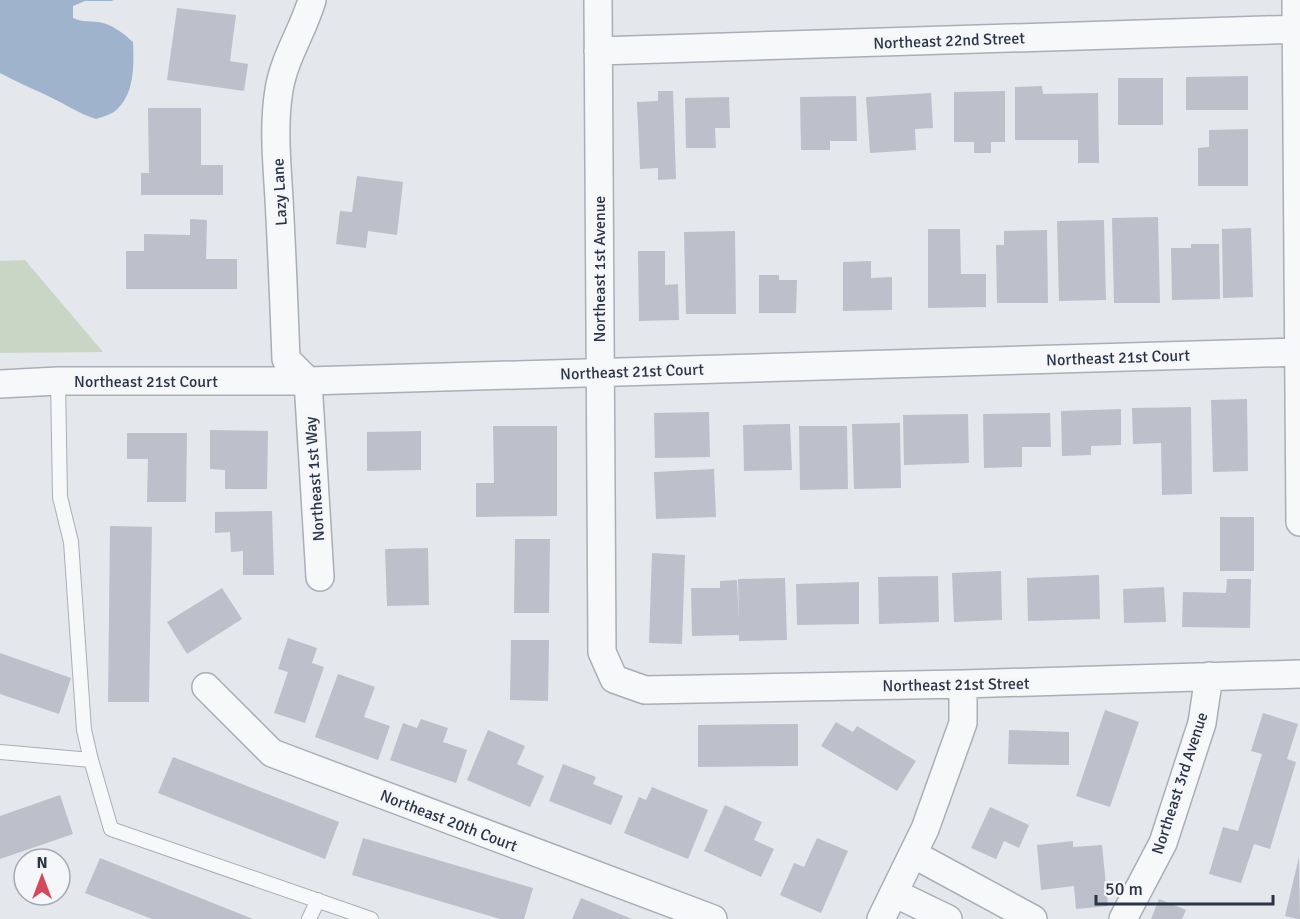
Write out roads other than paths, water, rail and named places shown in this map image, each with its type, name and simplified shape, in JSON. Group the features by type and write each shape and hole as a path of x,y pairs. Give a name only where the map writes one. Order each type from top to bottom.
{"street":[{"name":"Lazy Lane","path":"308,381 286,359 277,111 284,68 312,0"},
{"name":"Northeast 1st Avenue","path":"598,0 602,652 614,679"},
{"path":"1296,0 1300,522"},
{"name":"Northeast 22nd Street","path":"598,51 1298,29"},
{"name":"Northeast 21st Court","path":"0,384 58,381 308,381 1299,352"},
{"name":"Northeast 1st Way","path":"308,381 320,577"},
{"name":"Northeast 21st Street","path":"614,679 645,690 1300,674"},
{"name":"Northeast 3rd Avenue","path":"1123,919 1163,843 1202,723 1209,676"},
{"path":"881,919 925,829 963,723 963,684"},
{"name":"Northeast 20th Court","path":"206,687 272,753 713,919"},
{"path":"913,854 1033,919"},
{"path":"894,893 948,919"}],"lane":[{"path":"58,381 60,497 71,542 84,730 111,829 371,919"},
{"path":"0,752 92,760"},
{"path":"309,919 318,900"}],"water":[{"path":"0,0 114,0 85,1 73,6 73,18 108,25 133,42 132,80 121,105 114,112 96,119 0,73"}]}
